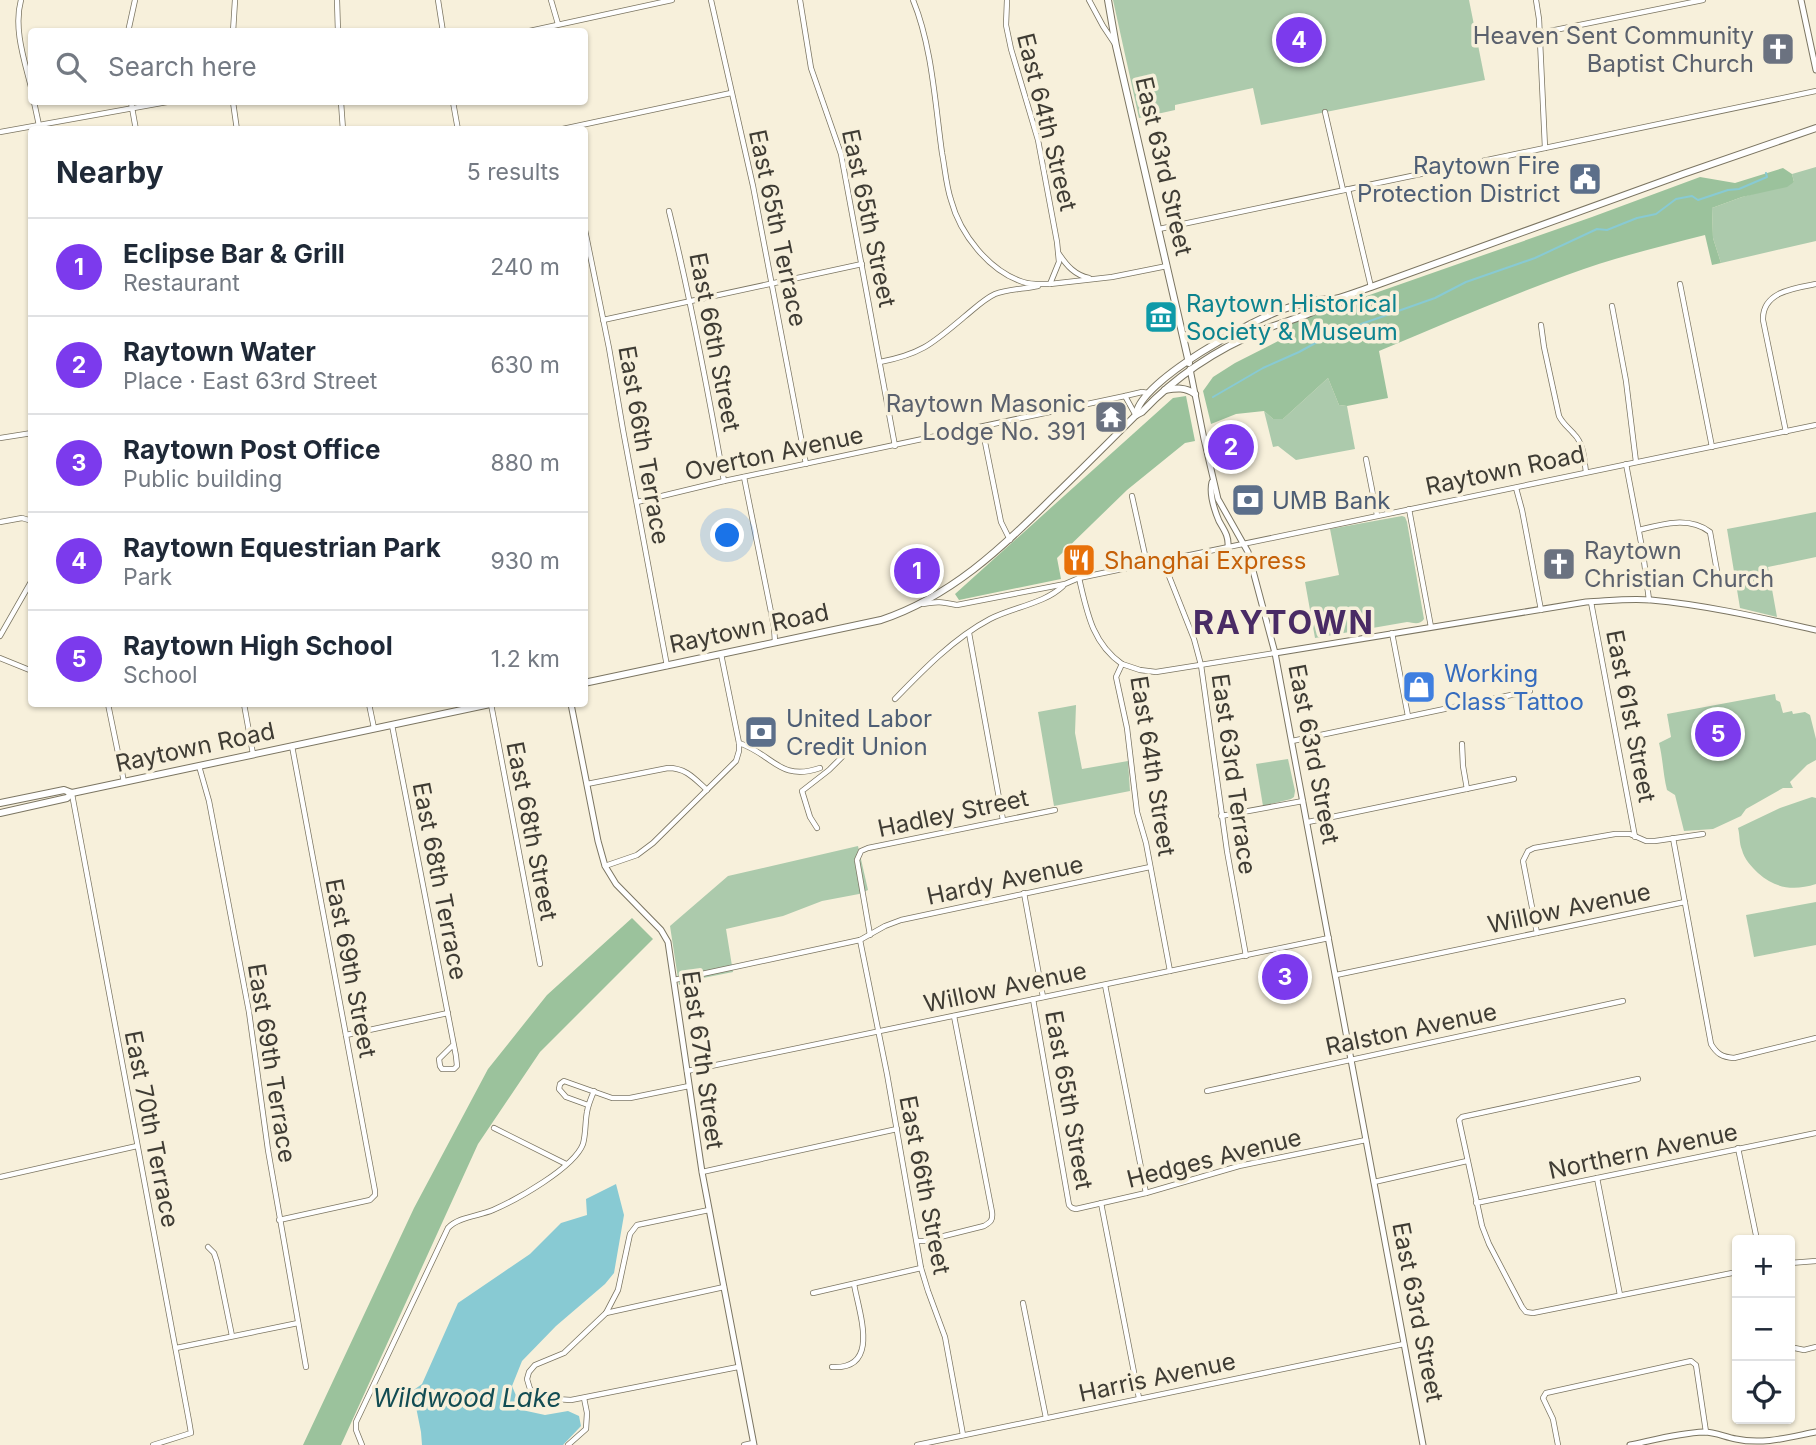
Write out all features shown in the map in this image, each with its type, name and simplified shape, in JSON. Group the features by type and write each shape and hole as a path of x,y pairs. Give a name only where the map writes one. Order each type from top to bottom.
{"main road":[{"name":"East 63rd Street","path":"1108,0 1116,46 1189,365"},
{"path":"1136,415 1137,406 1149,393 1237,330 1255,321 1286,309 1320,300 1332,300 1371,287 1816,128"},
{"path":"1136,415 1189,365 1270,327 1323,308 1332,300"},
{"path":"1164,390 1181,388 1195,394"},
{"name":"Raytown Road","path":"588,682 881,620 915,606 969,573 1010,540 1136,415"},
{"name":"Raytown Road","path":"0,813 66,798 72,793 476,707"},
{"name":"Raytown Road","path":"0,803 64,790 72,793"}],"street":[{"path":"21,0 19,33 28,73"},
{"path":"129,28 135,0"},
{"path":"233,28 235,0"},
{"path":"337,0 338,28"},
{"path":"438,0 442,28"},
{"path":"551,0 558,24"},
{"path":"542,28 672,0"},
{"name":"East 65th Terrace","path":"711,0 753,186 806,464"},
{"name":"East 65th Street","path":"800,0 811,68 841,154 895,446"},
{"path":"913,0 930,68 951,202 969,238 990,262 1011,276 1032,284 1050,284"},
{"name":"East 64th Street","path":"1007,0 1006,25 1038,140 1058,251 1059,262 1050,284"},
{"path":"1089,0 1116,46"},
{"path":"1536,0 1545,148"},
{"path":"1540,33 1703,0"},
{"path":"1801,0 1816,70"},
{"path":"1158,229 1816,91"},
{"path":"577,126 731,93"},
{"path":"35,105 39,126"},
{"path":"43,126 131,105 135,126"},
{"path":"233,105 236,126"},
{"path":"341,105 343,126"},
{"path":"454,105 457,126"},
{"path":"1325,113 1371,287"},
{"path":"0,132 28,128"},
{"name":"East 66th Street","path":"669,211 690,301 724,481"},
{"name":"East 66th Terrace","path":"588,245 667,666"},
{"path":"1058,251 1076,273 1085,278 1097,279"},
{"path":"603,320 862,264"},
{"path":"880,362 919,352 996,294 1167,266"},
{"path":"1680,284 1712,447"},
{"path":"1786,432 1763,320 1764,308 1777,294 1816,284"},
{"path":"1612,306 1626,381 1636,462"},
{"path":"1541,325 1559,416 1580,441 1586,472"},
{"name":"East 63rd Street","path":"1189,365 1218,499 1248,552 1275,653 1423,1445"},
{"name":"Overton Avenue","path":"637,502 1142,392 1149,393"},
{"path":"1125,396 1136,415"},
{"name":"Raytown Road","path":"915,606 939,601 957,605 1065,584 1079,578 1816,425"},
{"path":"982,427 1001,522 1010,540"},
{"path":"0,428 1,438 28,433"},
{"path":"1366,459 1377,516"},
{"path":"1626,464 1649,600"},
{"path":"744,477 775,642"},
{"path":"1213,479 1213,500 1227,536 1228,547"},
{"path":"1516,488 1541,610"},
{"path":"1132,496 1147,564"},
{"path":"1409,509 1431,626"},
{"path":"0,522 22,518 28,520"},
{"path":"1639,530 1666,523 1691,523 1706,529 1710,532 1717,570"},
{"name":"East 63rd Terrace","path":"1163,561 1194,639 1201,665 1222,816 1246,956"},
{"name":"East 64th Street","path":"1079,578 1095,634 1108,652 1122,664 1116,677 1127,728 1137,812 1146,843 1170,971"},
{"path":"895,699 951,646 990,619 1054,593 1065,584"},
{"path":"0,636 28,587"},
{"path":"1122,664 1140,670 1156,671 1431,626 1621,599 1678,603 1816,630"},
{"name":"East 61st Street","path":"1591,602 1635,837"},
{"path":"970,633 1003,820"},
{"path":"1392,633 1408,716"},
{"path":"605,866 637,855 653,843 736,761 739,743 721,654"},
{"path":"0,658 28,669"},
{"path":"1292,741 1530,691"},
{"path":"109,707 124,782"},
{"path":"245,707 253,754"},
{"path":"370,707 374,728"},
{"name":"East 68th Street","path":"492,707 540,964"},
{"name":"East 67th Street","path":"572,707 605,866 616,884 661,930 668,942 702,1172 753,1444"},
{"name":"East 68th Terrace","path":"392,724 457,1066 454,1069 442,1069 439,1059 453,1045"},
{"path":"739,743 793,772 807,773 820,768"},
{"path":"1462,744 1466,789"},
{"name":"East 69th Street","path":"279,1220 370,1200 375,1191 292,746"},
{"path":"817,828 810,817 802,791 843,756"},
{"name":"East 69th Terrace","path":"199,766 209,801 249,1012 279,1220 306,1367"},
{"path":"587,784 677,768 687,771 707,790"},
{"path":"1308,822 1514,779"},
{"name":"East 70th Terrace","path":"72,793 191,1433 153,1445"},
{"path":"1222,816 1304,801"},
{"name":"Hadley Street","path":"870,935 857,860 859,854 867,848 1055,810"},
{"path":"1537,933 1523,861 1528,851 1538,846 1615,834 1630,834 1646,841 1703,834"},
{"path":"1673,838 1711,1044 1719,1054 1734,1058 1816,1038"},
{"name":"Hardy Avenue","path":"860,940 901,920 1150,867"},
{"name":"East 65th Street","path":"1024,894 1043,997"},
{"name":"Willow Avenue","path":"1336,975 1685,902"},
{"name":"Willow Avenue","path":"687,1072 1329,938"},
{"path":"674,980 860,940"},
{"name":"East 66th Street","path":"860,940 921,1268 945,1338 963,1435"},
{"path":"1105,985 1146,1193"},
{"name":"East 65th Street","path":"1033,999 1071,1206"},
{"name":"Ralston Avenue","path":"1207,1091 1623,1001"},
{"path":"346,1035 448,1013"},
{"path":"917,1241 984,1226 991,1221 993,1214 954,1016"},
{"path":"1638,1079 1462,1117 1459,1120 1476,1203 1489,1244 1524,1310 1533,1313 1732,1273"},
{"path":"589,1105 566,1097 560,1091 559,1085 564,1082 612,1098 630,1098 690,1086"},
{"path":"362,1445 356,1422 448,1228 453,1223 484,1214 516,1200 578,1153 582,1146 593,1091"},
{"path":"494,1128 566,1164"},
{"path":"702,1172 897,1129"},
{"name":"Northern Avenue","path":"1476,1203 1816,1133"},
{"name":"Hedges Avenue","path":"1071,1206 1076,1209 1146,1193 1240,1166 1366,1140"},
{"path":"0,1177 137,1146"},
{"path":"1738,1148 1755,1235"},
{"path":"1374,1182 1467,1161"},
{"path":"1597,1178 1620,1295"},
{"path":"1101,1203 1139,1398"},
{"path":"709,1210 637,1225 630,1234 618,1290 606,1313 564,1353 535,1365 527,1379 530,1389 540,1398 564,1400 738,1367"},
{"path":"208,1247 217,1262 232,1337"},
{"path":"1795,1263 1816,1261"},
{"path":"813,1293 921,1268"},
{"path":"832,1367 842,1368 852,1364 858,1359 864,1342 854,1284"},
{"path":"606,1313 724,1287"},
{"path":"1023,1303 1046,1418"},
{"path":"176,1348 298,1323"},
{"name":"Harris Avenue","path":"917,1445 1404,1344"},
{"path":"1795,1348 1804,1350 1816,1347"},
{"path":"1559,1445 1553,1419 1543,1396 1546,1392 1694,1362 1706,1432"},
{"path":"568,1445 586,1429 584,1398"},
{"path":"1631,1445 1674,1435 1706,1432 1735,1442 1777,1440 1816,1432"},
{"path":"744,1445 753,1444"}],"green space":[{"path":"1113,0 1469,0 1485,80 1261,125 1253,88 1175,105 1175,110 1139,118"},
{"path":"1816,167 1816,241 1721,263 1713,238 1712,208 1794,182 1792,174"},
{"path":"1783,168 1792,174 1794,182 1787,187 1742,197 1712,208 1713,238 1721,263 1712,265 1705,235 1601,263 1379,351 1388,398 1347,406 1339,405 1328,378 1283,419 1273,419 1264,411 1236,414 1211,424 1203,391 1213,377 1288,336 1284,325 1700,177 1735,183"},
{"path":"1328,378 1339,405 1347,406 1355,449 1296,460 1278,446 1273,447 1264,411 1273,419 1283,419"},
{"path":"1186,396 1195,441 1185,443 1127,490 1057,558 1061,579 959,600 955,594 1173,398"},
{"path":"1816,512 1816,557 1768,567 1777,617 1740,608 1727,529"},
{"path":"1402,516 1407,522 1424,619 1419,623 1407,622 1315,638 1305,582 1339,575 1330,529"},
{"path":"1775,694 1783,713 1792,711 1793,714 1805,712 1810,715 1816,739 1816,760 1790,782 1793,788 1783,788 1746,809 1741,816 1713,829 1684,831 1675,795 1667,790 1659,743 1671,737 1667,714"},
{"path":"1076,705 1075,733 1082,769 1128,761 1130,791 1054,806 1038,712"},
{"path":"1288,759 1294,797 1263,806 1256,764"},
{"path":"1816,798 1816,884 1793,888 1778,885 1758,873 1746,860 1738,828 1780,808"},
{"path":"858,846 868,890 822,901 783,916 726,929 733,972 679,985 670,926 728,876"},
{"path":"1816,902 1816,945 1754,957 1746,915"},
{"path":"632,918 653,939 540,1052 478,1144 341,1445 303,1445 414,1208 488,1069 547,995"}],"water":[{"name":"Wildwood Lake","path":"616,1184 624,1215 614,1273 522,1361 512,1386 522,1410 545,1415 568,1411 579,1416 581,1426 563,1445 422,1445 416,1407 397,1402 422,1384 458,1303 530,1254 561,1223 587,1215 586,1199"}],"waterway":[{"path":"1213,397 1263,368 1330,335 1435,298 1466,282 1535,258 1597,229 1607,230 1656,214 1676,199 1692,196 1698,200 1739,189 1767,177 1766,173"}],"place":[{"name":"Raytown Equestrian Park","path":"1299,40"},
{"name":"Heaven Sent Community Baptist Church","path":"1778,49"},
{"name":"Raytown Fire Protection District","path":"1585,179"},
{"name":"Raytown Historical Society & Museum","path":"1161,317"},
{"name":"Raytown Masonic Lodge No. 391","path":"1111,417"},
{"name":"Raytown Water","path":"1231,447"},
{"name":"UMB Bank","path":"1248,500"},
{"name":"Shanghai Express","path":"1079,560"},
{"name":"Raytown Christian Church","path":"1559,564"},
{"name":"Eclipse Bar & Grill","path":"917,571"},
{"name":"Working Class Tattoo","path":"1419,687"},
{"name":"United Labor Credit Union","path":"761,732"},
{"name":"Raytown High School","path":"1718,734"},
{"name":"Raytown Post Office","path":"1285,977"}],"district":[{"name":"RAYTOWN","path":"1284,622"}]}
